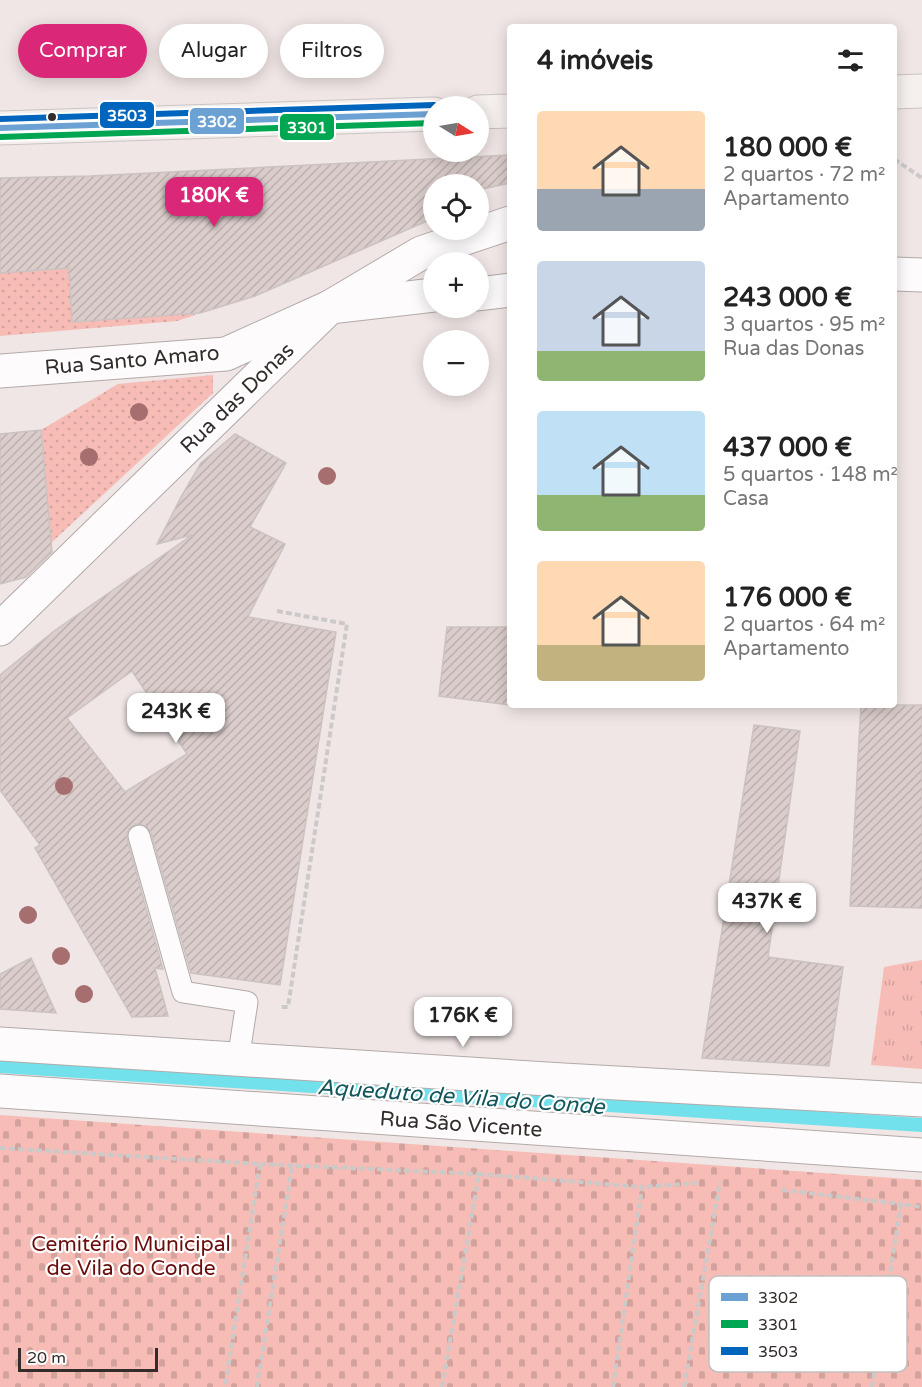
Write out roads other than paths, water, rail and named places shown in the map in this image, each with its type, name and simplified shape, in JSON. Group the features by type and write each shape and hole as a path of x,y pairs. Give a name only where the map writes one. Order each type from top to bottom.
{"main road":[{"path":"897,92 922,91"},
{"path":"489,112 507,111"},
{"path":"0,128 423,114"}],"street":[{"name":"Rua das Donas","path":"2,625 330,307 421,254 507,224"},
{"path":"897,274 922,275"},
{"path":"489,293 507,290"},
{"name":"Rua Santo Amaro","path":"0,371 226,354 330,307 423,296"},
{"path":"0,1044 922,1100"},
{"name":"Rua São Vicente","path":"0,1091 922,1155"}],"lane":[{"path":"139,836 183,992 247,1002 238,1060"}],"waterway":[{"name":"Aqueduto de Vila do Conde","path":"0,1066 922,1125"}],"park label":[{"name":"Cemitério Municipal de Vila do Conde","path":"131,1256"}]}
